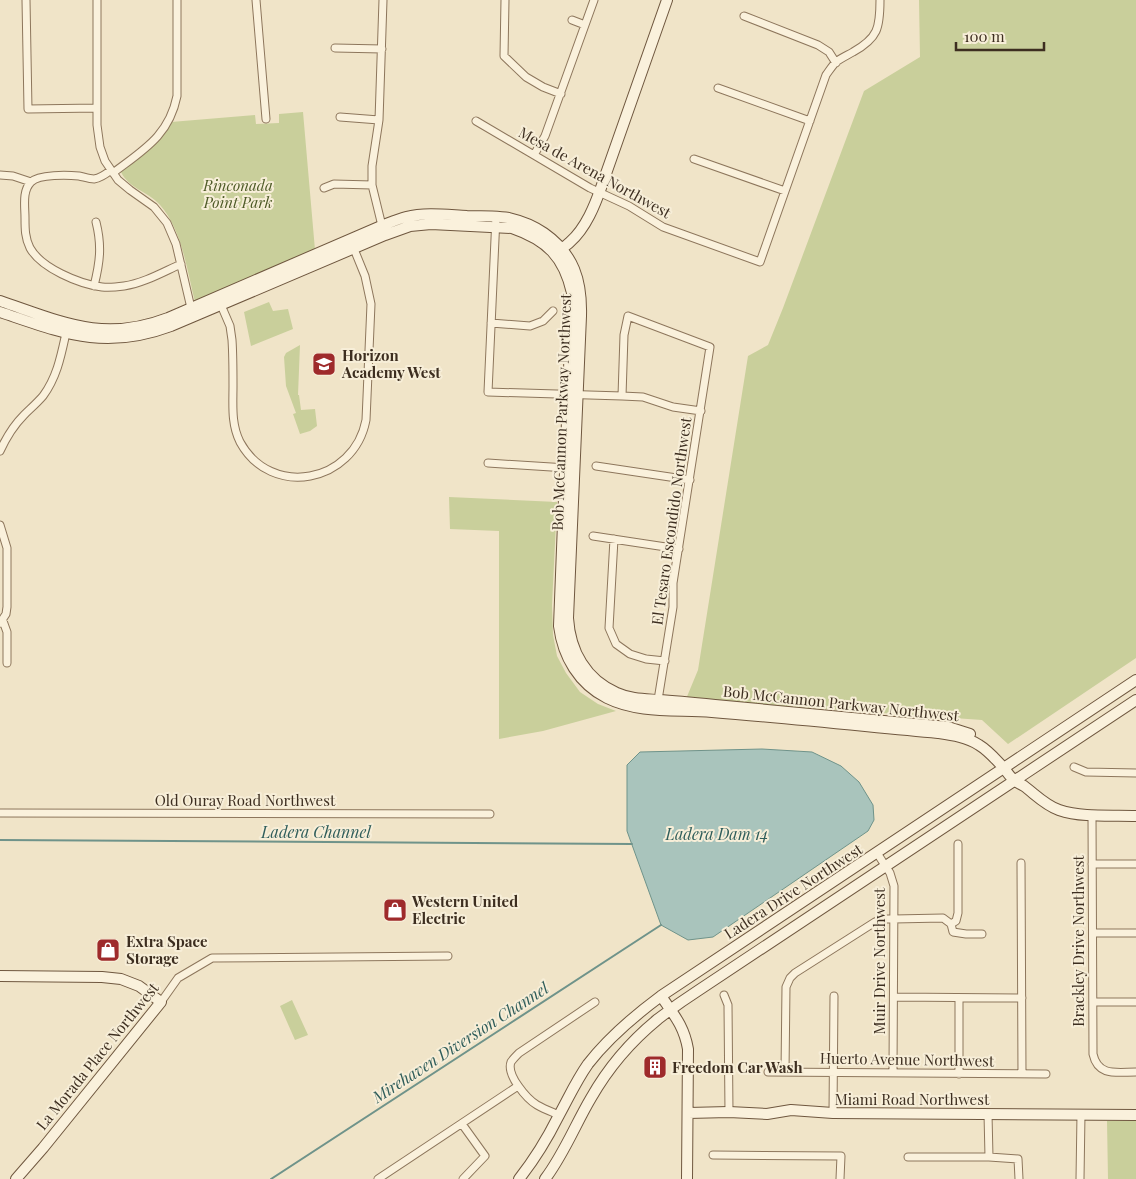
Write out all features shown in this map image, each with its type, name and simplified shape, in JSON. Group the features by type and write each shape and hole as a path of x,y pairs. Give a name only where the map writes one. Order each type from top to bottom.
{"street":[{"path":"26,0 28,109 97,108"},
{"path":"97,0 97,125 98,140 102,154 112,172 124,185 154,206 163,217 174,237 193,312"},
{"path":"177,0 177,96 174,109 162,133 153,142 112,172 100,177 94,179 78,176 45,176 37,178 28,185 25,193 25,224 26,236 36,257 44,264 67,276 94,286 110,288 132,284 181,264"},
{"path":"256,0 266,119"},
{"path":"383,0 379,120 372,166 372,185 383,230"},
{"path":"505,0 504,56 526,77 543,87 561,94"},
{"path":"534,155 545,136 594,0"},
{"path":"558,251 574,238 584,225 600,193 666,0"},
{"path":"694,159 785,191 826,75 836,62 864,46 873,37 878,28 880,18 880,0"},
{"path":"744,16 818,45 828,52 836,62"},
{"path":"572,20 585,25"},
{"path":"336,48 382,49"},
{"path":"718,88 810,121"},
{"path":"340,117 379,120"},
{"name":"Mesa de Arena Northwest","path":"476,121 600,193 629,206 663,226 760,262 785,191"},
{"path":"0,175 13,176 31,182"},
{"path":"324,188 334,184 372,185"},
{"path":"94,286 100,254 96,222"},
{"path":"496,222 488,392 622,396 643,398 673,407 701,411"},
{"name":"Bob McCannon Parkway Northwest","path":"0,312 95,338 128,338 160,330 193,312 383,230 431,224 496,222 534,237 558,251 572,293 574,395 559,616 560,638 570,663 585,683 607,698 632,706 713,712 954,736 968,739 978,744 1007,766"},
{"path":"220,301 230,326 232,340 233,421 245,449 261,465 282,475 304,477 319,474 340,464 355,448 365,427 371,304 365,276 352,244"},
{"name":"Bob McCannon Parkway Northwest","path":"0,300 67,329"},
{"path":"491,323 530,326 543,321 553,311"},
{"name":"El Tesaro Escondido Northwest","path":"622,396 624,335 628,316 710,346 673,583 674,607 658,700"},
{"path":"0,451 12,430 43,396 52,381 59,364 67,329"},
{"path":"488,463 570,468"},
{"path":"596,466 690,480"},
{"name":"Bob McCannon Parkway Northwest","path":"570,468 569,631 572,645 584,668 603,685 617,693 632,698 948,727 966,732 982,740 994,750 1007,766"},
{"path":"0,525 6,544 4,561 7,610 1,622 7,632 8,663"},
{"path":"593,536 679,549"},
{"path":"614,539 609,628 616,644 630,654 646,659 665,661"},
{"name":"Ladera Drive Northwest","path":"519,1179 544,1142 578,1079 603,1047 623,1026 661,996 1136,680"},
{"name":"Ladera Drive Northwest","path":"545,1179 563,1152 592,1097 616,1061 643,1032 699,990 886,866 1019,781 1136,700"},
{"path":"1007,766 1019,781 1040,800 1058,810 1092,815 1136,816"},
{"path":"1074,767 1086,772 1136,773"},
{"name":"Old Ouray Road Northwest","path":"0,813 490,814"},
{"name":"Brackley Drive Northwest","path":"1092,815 1092,1047 1094,1060 1102,1070 1136,1072"},
{"path":"951,924 956,921 958,914 958,844"},
{"name":"Muir Drive Northwest","path":"877,853 890,873 894,886 893,1072"},
{"path":"1022,863 1022,1074"},
{"path":"1092,864 1136,864"},
{"path":"785,1072 785,994 790,978 796,973 868,926 883,919 943,918 951,924 953,932 959,934 982,934"},
{"path":"1093,933 1136,933"},
{"name":"La Morada Place Northwest","path":"16,1179 49,1141 161,1002 178,978 212,958 448,956"},
{"path":"0,976 102,977 121,979 139,986 161,1002"},
{"path":"724,994 728,1005 728,1112"},
{"path":"661,996 680,1022 686,1036 688,1049 688,1179"},
{"path":"833,1113 834,996"},
{"path":"894,997 1022,998"},
{"path":"959,1074 960,998"},
{"path":"559,1115 536,1105 518,1086 510,1069 512,1061 519,1052 595,1002"},
{"path":"1093,1002 1136,1002"},
{"name":"Huerto Avenue Northwest","path":"768,1072 1046,1074"},
{"path":"378,1179 518,1086"},
{"name":"Miami Road Northwest","path":"688,1112 767,1114 791,1110 833,1113 1136,1115"},
{"path":"988,1114 989,1157"},
{"path":"1080,1179 1081,1114"},
{"path":"462,1124 485,1156 464,1179"},
{"path":"713,1155 841,1156 840,1179"},
{"path":"908,1157 1018,1158 1019,1179"}],"green space":[{"path":"919,0 1136,0 1136,658 1008,744 982,720 686,699 698,670 748,356 768,345 864,91 920,57"},
{"name":"Rinconada Point Park","path":"303,112 315,250 195,302 183,251 174,226 160,205 128,182 120,170 171,122 255,115 256,124 279,123 279,114"},
{"path":"269,302 273,311 288,309 293,329 251,346 244,312"},
{"path":"300,345 298,395 301,410 315,409 317,426 310,431 300,434 293,414 296,413 286,386 284,357 286,353"},
{"path":"449,497 557,502 552,605 553,635 557,656 566,673 580,692 598,704 616,711 543,731 499,739 499,531 450,529"},
{"path":"292,1000 308,1035 295,1040 280,1006"},
{"path":"1107,1121 1136,1121 1136,1179 1108,1179"}],"water":[{"name":"Ladera Dam 14","path":"762,749 812,752 841,766 859,782 873,805 874,820 868,831 713,937 688,940 661,925 627,831 627,765 640,752"}],"waterway":[{"name":"Ladera Channel","path":"0,840 632,844"},
{"name":"Mirehaven Diversion Channel","path":"271,1179 661,925"}],"place":[{"name":"Horizon Academy West","path":"324,364"},
{"name":"Western United Electric","path":"395,910"},
{"name":"Extra Space Storage","path":"108,950"},
{"name":"Freedom Car Wash","path":"655,1067"}]}
